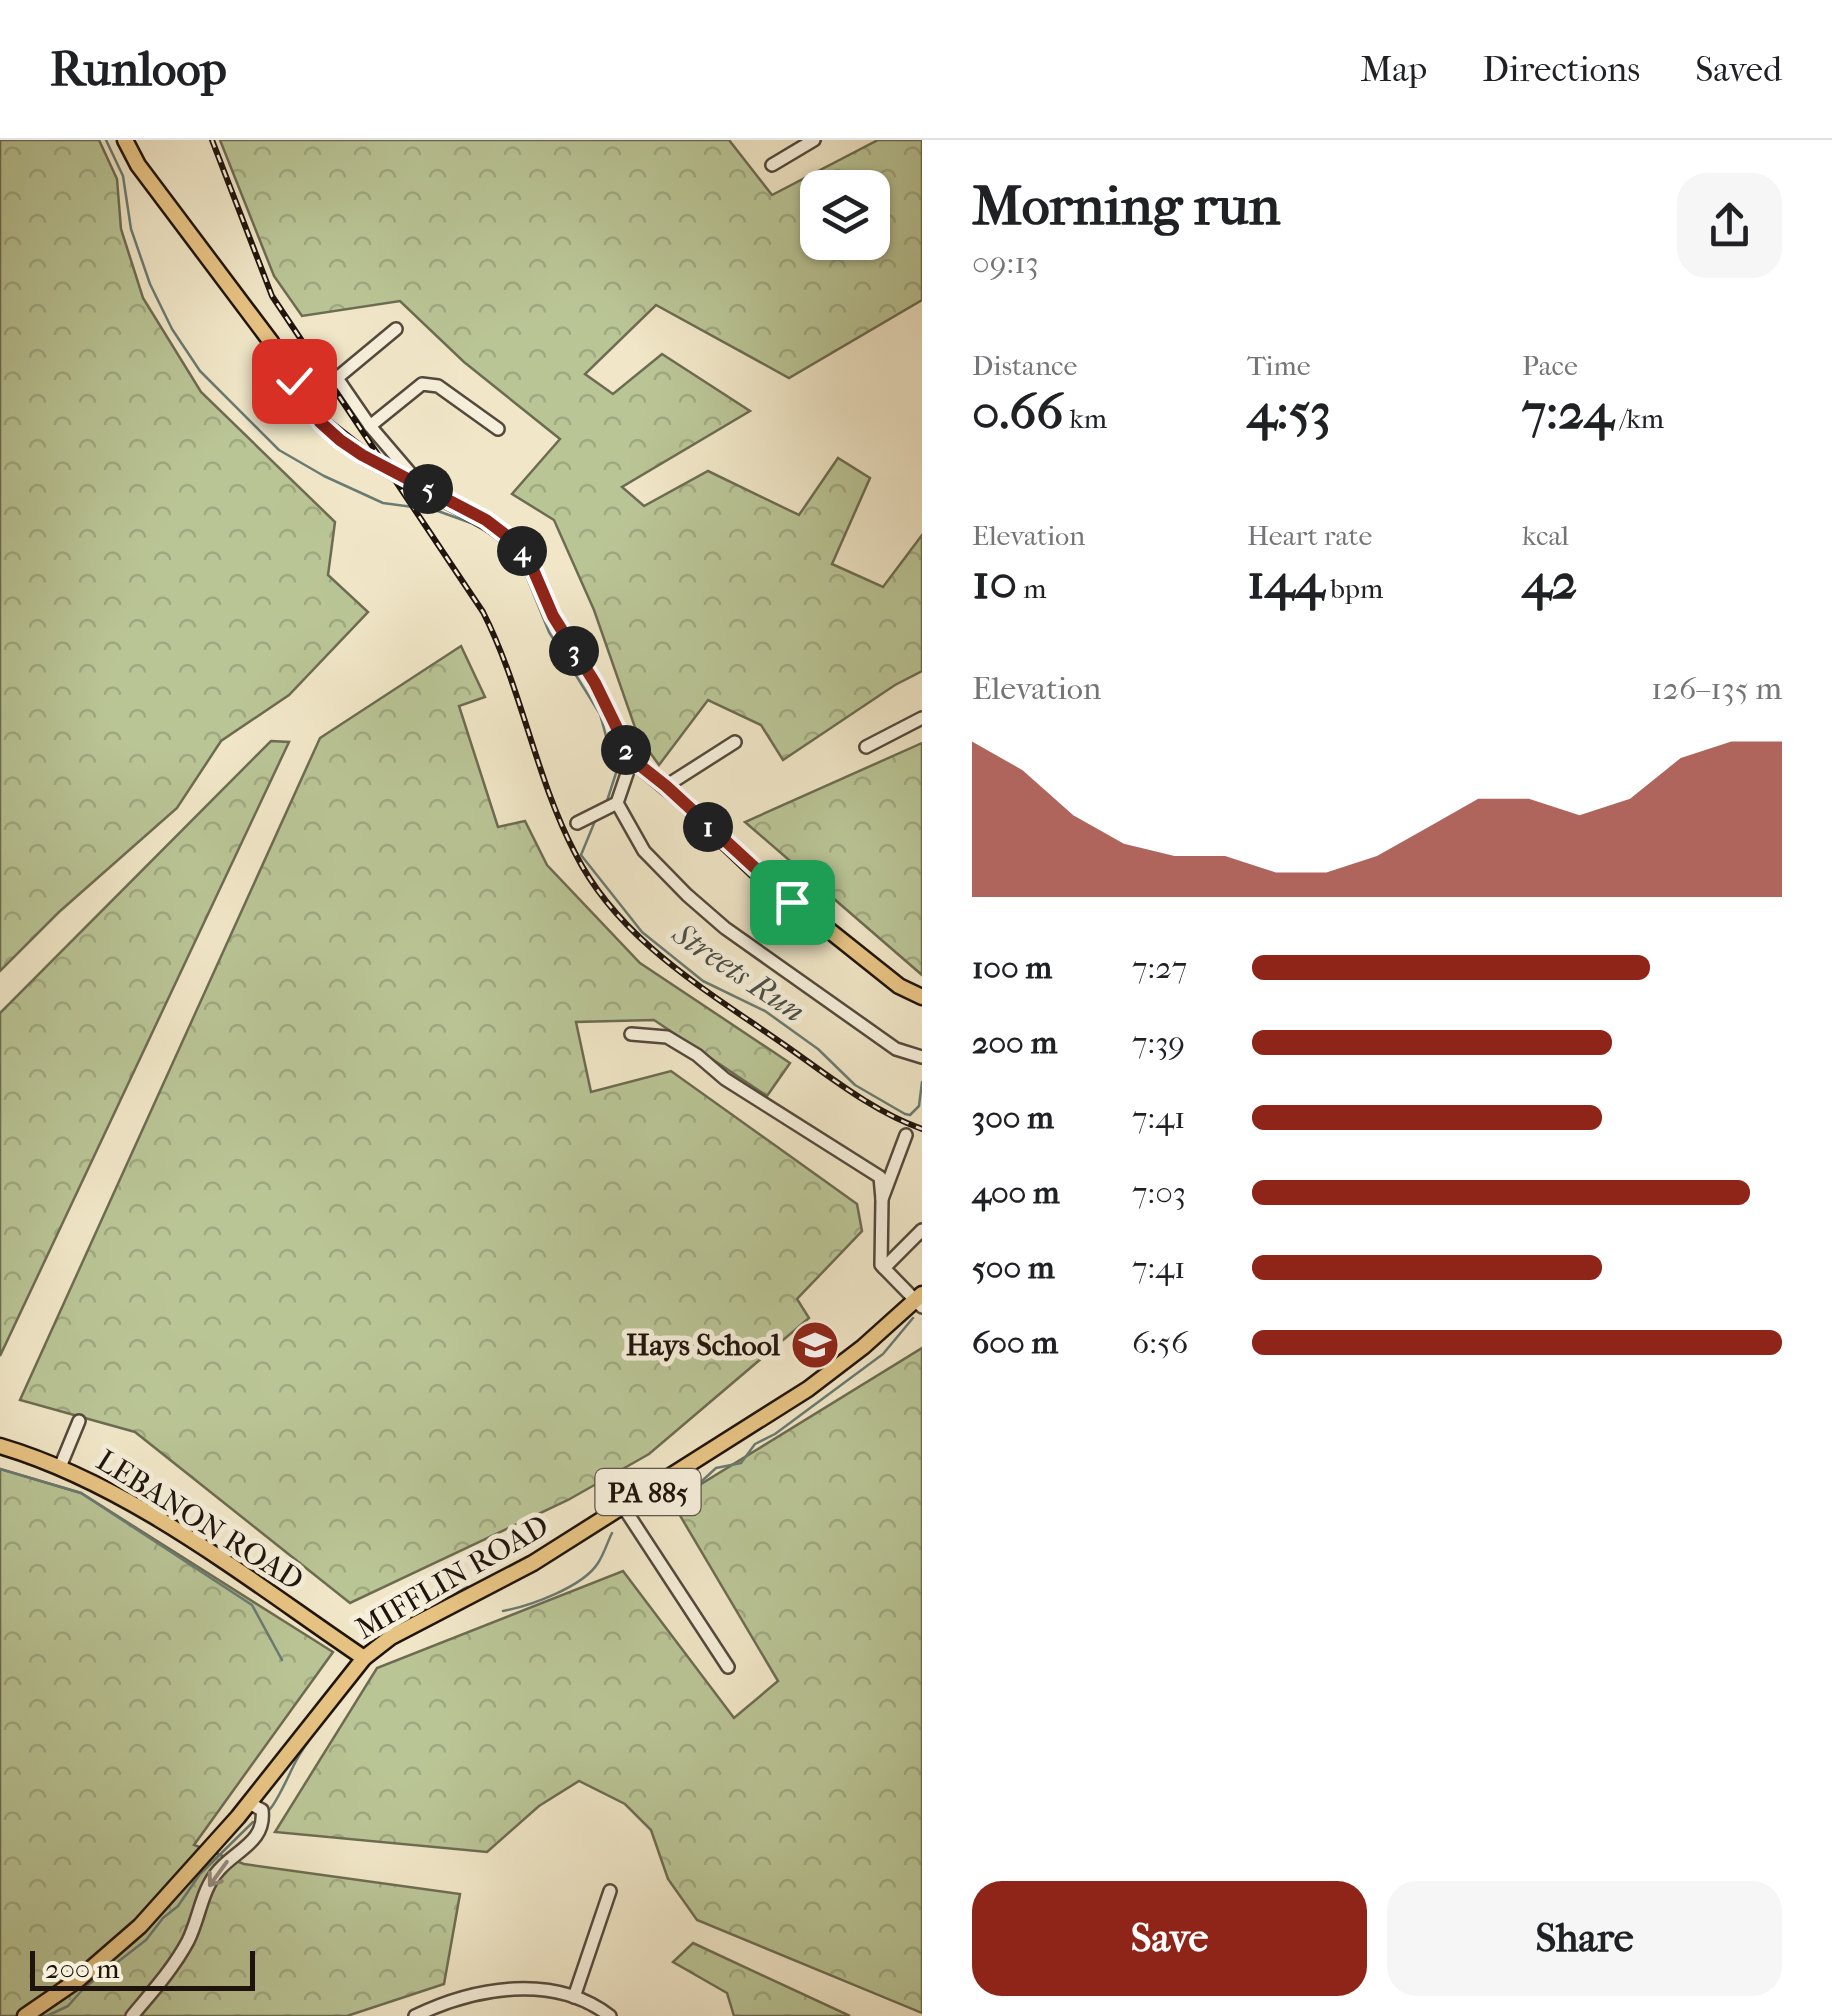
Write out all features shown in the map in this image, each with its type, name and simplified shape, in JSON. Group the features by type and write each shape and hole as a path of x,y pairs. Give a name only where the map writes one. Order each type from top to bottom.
{"main road":[{"path":"125,140 138,165 271,342 320,422 362,455 504,531 516,543 529,560 553,616 595,683 632,759 761,876 899,986 922,998"},
{"name":"MIFFLIN ROAD","path":"26,2016 79,1980 140,1926 249,1803 364,1658 391,1637 533,1563 624,1508 808,1388 920,1301"},
{"name":"LEBANON ROAD","path":"0,1446 60,1467 160,1522 364,1658"}],"street":[{"path":"772,165 814,140"},
{"path":"396,328 337,378 370,426 420,485"},
{"path":"370,426 422,384 429,383 498,430"},
{"path":"866,747 922,718"},
{"path":"666,786 735,742"},
{"path":"577,823 611,806 632,759"},
{"path":"611,806 644,852 725,928 896,1049 919,1057"},
{"path":"631,1034 667,1038 697,1054 725,1080 880,1177 884,1268 920,1301"},
{"path":"882,1199 906,1135"},
{"path":"884,1268 922,1230"},
{"path":"60,1467 79,1421"},
{"path":"624,1508 728,1667"},
{"path":"132,2016 170,1971 190,1937 203,1897 216,1874 258,1836 262,1810 249,1803"},
{"path":"574,1997 610,1891"},
{"path":"415,2016 455,2001 514,1989 564,1992 610,2016"}],"green space":[{"path":"0,140 99,140 117,179 121,229 143,298 201,392 335,522 328,575 368,612 289,695 221,741 177,808 59,912 0,971"},
{"path":"220,140 729,140 772,195 800,180 800,260 890,260 890,170 820,170 878,140 922,140 922,300 789,378 656,305 585,374 613,394 662,354 750,411 622,487 644,506 708,471 799,515 838,458 870,478 832,564 883,587 922,535 922,671 783,760 761,725 708,700 659,765 638,736 594,610 554,520 512,494 560,439 464,362 400,301 302,316 274,276"},
{"path":"461,646 485,697 459,706 498,827 525,821 547,865 640,963 790,1063 767,1096 654,1020 576,1022 591,1092 671,1071 857,1204 862,1231 797,1299 809,1318 649,1454 568,1500 350,1603 135,1432 20,1400 320,738"},
{"path":"271,741 289,742 0,1356 0,1013"},
{"path":"922,743 922,975 745,822"},
{"path":"922,1348 922,2013 697,1920 668,1879 651,1830 625,1804 579,1781 539,1806 487,1852 275,1832 377,1668 623,1571 734,1718 778,1681 672,1502"},
{"path":"0,1469 81,1493 333,1652 194,1845 244,1864 460,1894 444,1984 347,2016 0,2016"},
{"path":"693,1943 850,2016 734,2016 727,1993 673,1962"}],"waterway":[{"name":"Streets Run","path":"106,140 123,176 131,229 150,284 172,329 200,371 279,450 383,503 435,510 471,523 496,537 521,563 549,632 600,714 616,773 607,801"},
{"name":"Streets Run","path":"595,821 581,855 642,932 703,981 765,1011 818,1049 855,1085 905,1114 910,1115 919,1106 922,1082"},
{"path":"648,1512 689,1493 716,1468 741,1463 755,1444 775,1434 883,1354 913,1318"},
{"path":"0,1469 81,1493 252,1605 282,1660"},
{"path":"503,1611 541,1600 581,1580 598,1563 612,1533"},
{"path":"362,1632 391,1623 468,1587"},
{"path":"269,1810 314,1732 349,1687"},
{"path":"47,2016 68,2006 84,1988 146,1940 178,1906 200,1874 253,1822"}],"railway":[{"path":"212,140 272,296 483,612 497,641 561,824 594,884 641,938 697,984 851,1092 922,1129"}],"place":[{"name":"Hays School","path":"815,1345"}],"route":[{"path":"294,381 320,422 340,440 486,520 516,543 529,560 553,616 595,683 632,759 792,902"}]}
